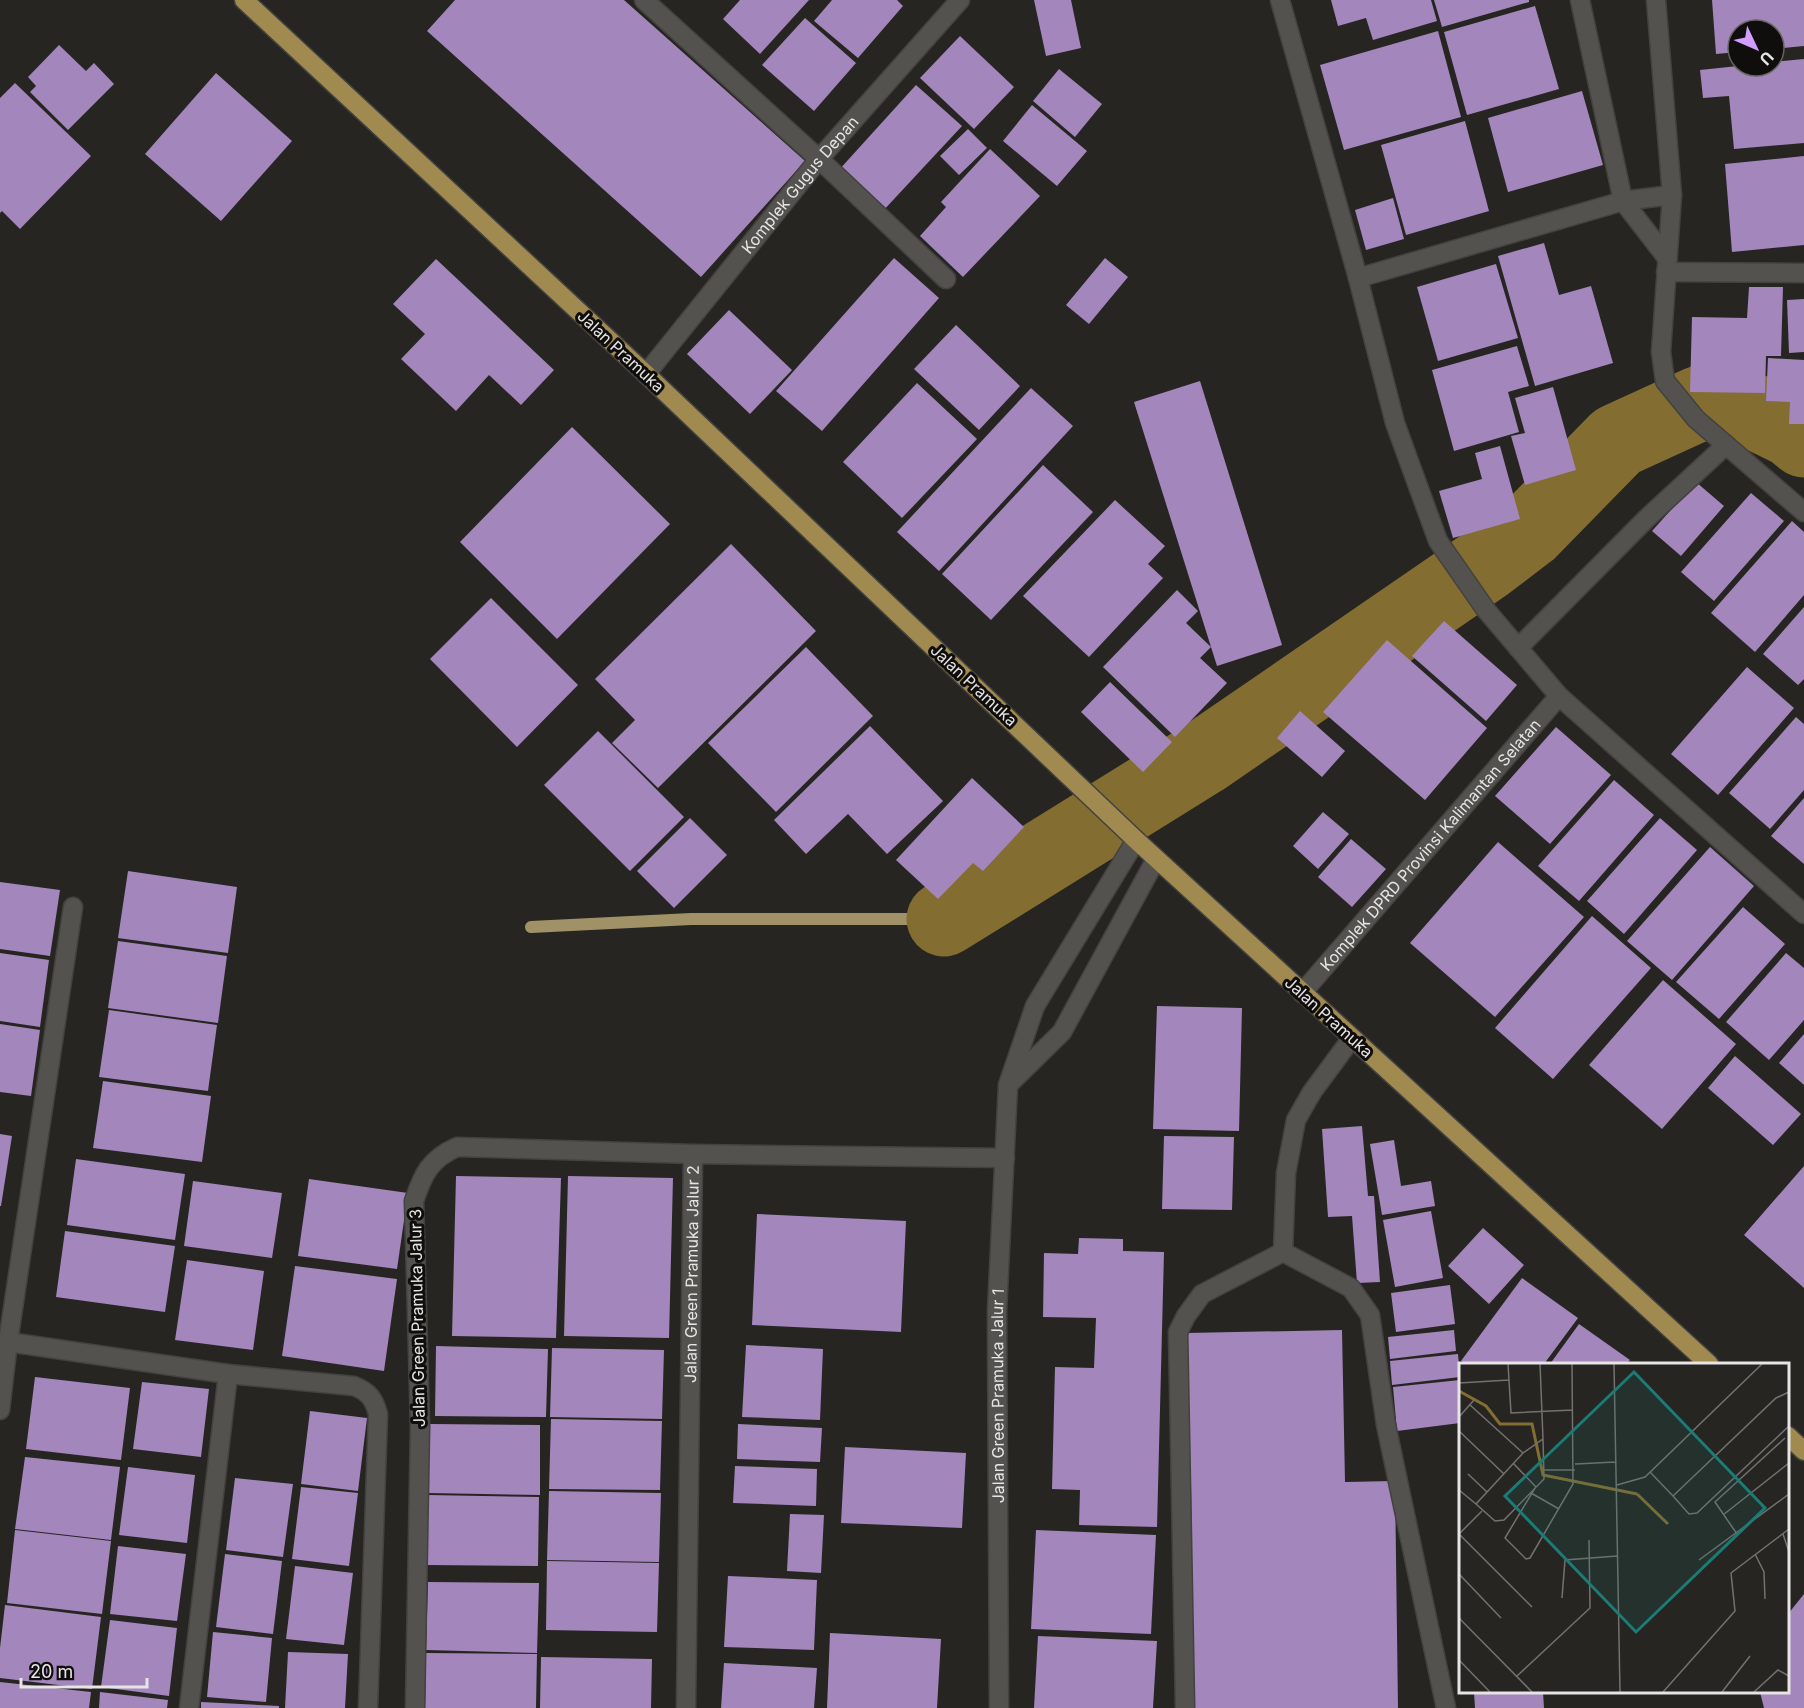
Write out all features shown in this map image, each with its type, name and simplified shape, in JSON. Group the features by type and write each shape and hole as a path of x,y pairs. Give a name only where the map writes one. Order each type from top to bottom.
{"main road":[{"name":"Jalan Pramuka","path":"244,0 646,374 1130,835 1707,1363"},
{"path":"1789,1437 1804,1451"}],"street":[{"path":"644,0 819,159 946,279"},
{"name":"Komplek Gugus Depan","path":"646,374 819,159 960,0"},
{"path":"1280,0 1358,278 1395,423 1438,541 1486,610 1559,696 1804,914"},
{"path":"1580,0 1623,201 1666,265"},
{"path":"1656,0 1672,195 1661,352 1665,381 1696,419 1804,512"},
{"path":"1358,278 1623,201 1672,195"},
{"path":"1666,265 1804,273"},
{"path":"1518,648 1646,519 1726,445"},
{"name":"Komplek DPRD Provinsi Kalimantan Selatan","path":"1302,993 1559,696"},
{"name":"Jalan Green Pramuka Jalur 1","path":"999,1708 997,1311 1008,1085 1035,1006 1130,835"},
{"path":"1008,1085 1062,1032 1156,859"},
{"path":"0,1410 8,1342 73,907"},
{"path":"1283,1252 1286,1173 1296,1120 1312,1092 1352,1038"},
{"name":"Jalan Green Pramuka Jalur 3","path":"415,1708 420,1426 414,1201 422,1178 435,1160 457,1147 693,1154"},
{"name":"Jalan Green Pramuka Jalur 2","path":"686,1708 693,1154 1005,1158"},
{"path":"1185,1708 1178,1332 1202,1294 1283,1252"},
{"path":"1283,1252 1351,1288 1370,1316 1386,1425 1446,1708"},
{"path":"8,1342 228,1374 354,1386 365,1390 374,1400 378,1414 368,1708"},
{"path":"189,1708 228,1374"}],"building":[{"path":"455,0 624,0 805,161 701,277 427,31"},
{"path":"740,0 809,0 760,54 723,19"},
{"path":"832,0 897,0 903,6 858,58 814,21"},
{"path":"1034,0 1071,0 1081,48 1046,56"},
{"path":"1331,0 1431,0 1437,21 1373,40 1366,18 1338,26"},
{"path":"1434,0 1529,0 1529,2 1442,27"},
{"path":"1712,0 1804,0 1804,46 1786,48 1786,18 1726,18 1726,53 1716,54"},
{"path":"1535,6 1559,89 1467,115 1444,32"},
{"path":"805,18 856,63 814,111 762,65"},
{"path":"1438,31 1461,117 1344,150 1320,65"},
{"path":"960,36 1014,87 974,129 920,78"},
{"path":"59,45 86,71 94,63 114,84 68,130 30,92 36,86 28,77"},
{"path":"1804,59 1804,143 1734,149 1729,96 1703,98 1700,70 1726,67 1726,78 1786,78 1786,61"},
{"path":"1059,69 1102,104 1075,137 1033,101"},
{"path":"216,73 292,141 221,221 145,154"},
{"path":"15,83 91,156 20,229 2,211 0,213 0,98"},
{"path":"916,85 962,126 882,212 838,171"},
{"path":"1582,91 1603,165 1508,192 1488,118"},
{"path":"1032,105 1087,151 1057,186 1003,141"},
{"path":"1465,121 1489,211 1406,235 1381,145"},
{"path":"968,129 987,148 959,175 940,156"},
{"path":"990,149 1040,196 963,277 920,236 946,207 941,202"},
{"path":"1804,156 1804,245 1732,252 1725,164"},
{"path":"1393,198 1404,239 1366,250 1355,210"},
{"path":"1544,243 1559,295 1591,286 1613,363 1535,386 1498,256"},
{"path":"894,258 939,298 822,431 776,391"},
{"path":"1105,258 1128,277 1089,324 1066,305"},
{"path":"436,259 554,370 521,405 489,375 456,411 401,359 425,334 393,304"},
{"path":"1496,264 1518,338 1438,361 1417,287"},
{"path":"1749,287 1783,287 1781,356 1766,356 1765,393 1690,392 1692,317 1747,318"},
{"path":"1804,299 1804,352 1789,353 1787,300"},
{"path":"729,310 792,370 750,414 687,354"},
{"path":"956,325 1020,386 979,430 914,369"},
{"path":"1517,346 1529,386 1508,392 1519,432 1454,451 1432,370"},
{"path":"1768,358 1804,360 1804,424 1789,424 1790,402 1766,401"},
{"path":"1200,381 1282,645 1217,666 1134,402"},
{"path":"917,383 977,439 902,518 843,462"},
{"path":"1553,387 1576,470 1525,485 1511,436 1525,433 1515,398"},
{"path":"1031,388 1073,426 939,571 897,532"},
{"path":"572,427 670,524 557,639 460,542"},
{"path":"1500,446 1520,519 1453,538 1439,491 1482,479 1475,453"},
{"path":"1043,465 1093,512 991,620 942,574"},
{"path":"1696,482 1724,506 1681,556 1652,531"},
{"path":"1751,493 1784,521 1714,601 1681,572"},
{"path":"1115,500 1165,546 1148,564 1163,578 1089,657 1023,596"},
{"path":"1792,521 1804,532 1804,595 1755,652 1711,613"},
{"path":"731,544 816,631 658,788 612,743 635,720 595,679"},
{"path":"1177,590 1198,611 1186,623 1211,647 1200,658 1227,683 1175,737 1103,667"},
{"path":"491,598 578,685 517,747 430,659"},
{"path":"1804,607 1804,679 1798,685 1763,654"},
{"path":"1444,621 1517,685 1486,721 1412,656"},
{"path":"1387,640 1487,728 1425,800 1323,712"},
{"path":"806,647 873,716 776,812 708,743"},
{"path":"1747,667 1794,708 1718,795 1671,754"},
{"path":"1110,682 1172,742 1143,772 1081,712"},
{"path":"1300,711 1345,751 1322,777 1277,738"},
{"path":"1796,717 1804,724 1804,790 1770,829 1729,793"},
{"path":"870,726 943,801 887,854 848,814 806,854 774,820"},
{"path":"1556,727 1611,775 1550,844 1495,796"},
{"path":"598,731 684,817 630,871 544,785"},
{"path":"972,778 1024,827 983,871 973,863 938,899 896,860"},
{"path":"1614,780 1654,815 1579,901 1538,866"},
{"path":"1804,798 1804,864 1771,836"},
{"path":"1323,812 1349,834 1318,869 1293,846"},
{"path":"690,818 727,855 674,908 637,871"},
{"path":"1660,818 1697,850 1624,934 1587,901"},
{"path":"1351,839 1386,869 1352,907 1318,877"},
{"path":"1498,842 1584,917 1495,1017 1410,943"},
{"path":"1710,847 1754,886 1672,980 1627,941"},
{"path":"128,871 237,887 228,953 118,938"},
{"path":"0,882 60,890 50,956 0,949"},
{"path":"1743,907 1785,944 1719,1019 1676,982"},
{"path":"1592,916 1651,968 1553,1079 1495,1028"},
{"path":"118,941 227,956 218,1023 108,1008"},
{"path":"0,953 49,960 40,1027 0,1021"},
{"path":"1786,953 1804,968 1804,1020 1769,1060 1726,1022"},
{"path":"1663,980 1736,1044 1662,1129 1589,1065"},
{"path":"1157,1006 1242,1008 1239,1131 1153,1129"},
{"path":"109,1010 217,1025 208,1091 99,1077"},
{"path":"0,1024 40,1030 31,1096 0,1092"},
{"path":"1804,1034 1804,1085 1779,1063"},
{"path":"1735,1056 1801,1114 1773,1145 1708,1088"},
{"path":"103,1081 211,1096 202,1162 93,1148"},
{"path":"1362,1126 1368,1196 1374,1196 1380,1282 1357,1283 1352,1216 1328,1217 1322,1129"},
{"path":"0,1134 12,1136 1,1206 0,1206"},
{"path":"1164,1136 1234,1137 1232,1210 1162,1209"},
{"path":"1394,1140 1401,1186 1431,1181 1435,1206 1382,1215 1370,1144"},
{"path":"76,1159 185,1174 175,1240 67,1225"},
{"path":"1804,1166 1804,1288 1744,1235"},
{"path":"456,1176 561,1178 556,1338 452,1336"},
{"path":"568,1176 673,1178 669,1338 564,1336"},
{"path":"309,1179 408,1193 397,1269 298,1256"},
{"path":"193,1181 282,1193 272,1258 184,1246"},
{"path":"1431,1211 1443,1278 1395,1287 1383,1220"},
{"path":"757,1214 906,1221 901,1332 752,1325"},
{"path":"1483,1228 1524,1265 1489,1304 1448,1266"},
{"path":"65,1231 175,1246 165,1312 56,1297"},
{"path":"1079,1238 1123,1239 1123,1251 1164,1252 1157,1527 1079,1525 1080,1490 1052,1489 1055,1367 1094,1368 1096,1318 1043,1317 1044,1253 1078,1254"},
{"path":"187,1260 264,1271 253,1350 175,1340"},
{"path":"295,1266 397,1279 384,1371 282,1356"},
{"path":"1522,1278 1578,1318 1545,1363 1464,1363 1461,1361"},
{"path":"1450,1285 1455,1324 1396,1332 1391,1293"},
{"path":"1579,1324 1630,1360 1627,1363 1551,1363"},
{"path":"1342,1330 1345,1482 1395,1481 1398,1708 1194,1708 1186,1333"},
{"path":"1454,1330 1456,1351 1390,1359 1388,1337"},
{"path":"746,1345 823,1349 820,1420 742,1417"},
{"path":"436,1346 548,1349 546,1417 435,1416"},
{"path":"552,1348 664,1350 662,1419 550,1417"},
{"path":"1458,1354 1459,1377 1392,1385 1390,1361"},
{"path":"35,1377 130,1388 121,1460 26,1449"},
{"path":"1459,1380 1459,1423 1397,1431 1393,1387"},
{"path":"142,1382 209,1389 201,1457 133,1449"},
{"path":"310,1411 367,1418 358,1491 301,1484"},
{"path":"551,1419 662,1421 660,1490 549,1489"},
{"path":"430,1424 540,1425 540,1495 428,1493"},
{"path":"738,1424 822,1428 820,1462 737,1459"},
{"path":"845,1447 966,1453 962,1528 841,1523"},
{"path":"25,1457 120,1467 111,1540 15,1529"},
{"path":"735,1466 817,1469 816,1506 733,1503"},
{"path":"128,1467 195,1475 187,1543 119,1535"},
{"path":"235,1478 293,1484 283,1557 226,1550"},
{"path":"301,1487 358,1493 349,1566 292,1559"},
{"path":"549,1491 661,1493 659,1562 547,1560"},
{"path":"428,1495 539,1497 538,1566 426,1565"},
{"path":"790,1514 824,1515 821,1573 787,1571"},
{"path":"15,1530 111,1541 102,1614 7,1603"},
{"path":"1036,1530 1156,1535 1151,1634 1031,1629"},
{"path":"118,1546 186,1554 177,1621 110,1614"},
{"path":"225,1554 282,1561 273,1634 216,1627"},
{"path":"547,1561 659,1563 657,1632 546,1630"},
{"path":"295,1566 353,1573 344,1645 286,1639"},
{"path":"728,1576 817,1580 814,1650 724,1647"},
{"path":"428,1582 539,1583 537,1653 426,1650"},
{"path":"1804,1594 1804,1708 1764,1708 1760,1693 1789,1693 1789,1613"},
{"path":"5,1605 101,1617 92,1689 0,1678 0,1648"},
{"path":"110,1620 177,1628 169,1696 101,1687"},
{"path":"213,1632 272,1638 266,1702 207,1697"},
{"path":"830,1633 941,1639 937,1708 827,1708"},
{"path":"1038,1636 1157,1641 1153,1708 1034,1708"},
{"path":"288,1652 348,1654 345,1708 285,1708"},
{"path":"426,1653 537,1654 536,1708 425,1708"},
{"path":"541,1657 652,1659 651,1708 540,1708"},
{"path":"724,1663 817,1668 814,1708 721,1708"},
{"path":"0,1682 91,1692 89,1708 0,1708"},
{"path":"100,1692 168,1700 167,1708 99,1708"},
{"path":"1474,1693 1543,1693 1544,1708 1475,1708"},
{"path":"201,1702 279,1706 279,1708 201,1708"}],"waterway":[{"path":"944,919 1203,758 1487,563 1529,531 1617,441 1700,403 1753,411 1792,430 1804,440"},
{"path":"531,927 691,919 944,919"}]}
